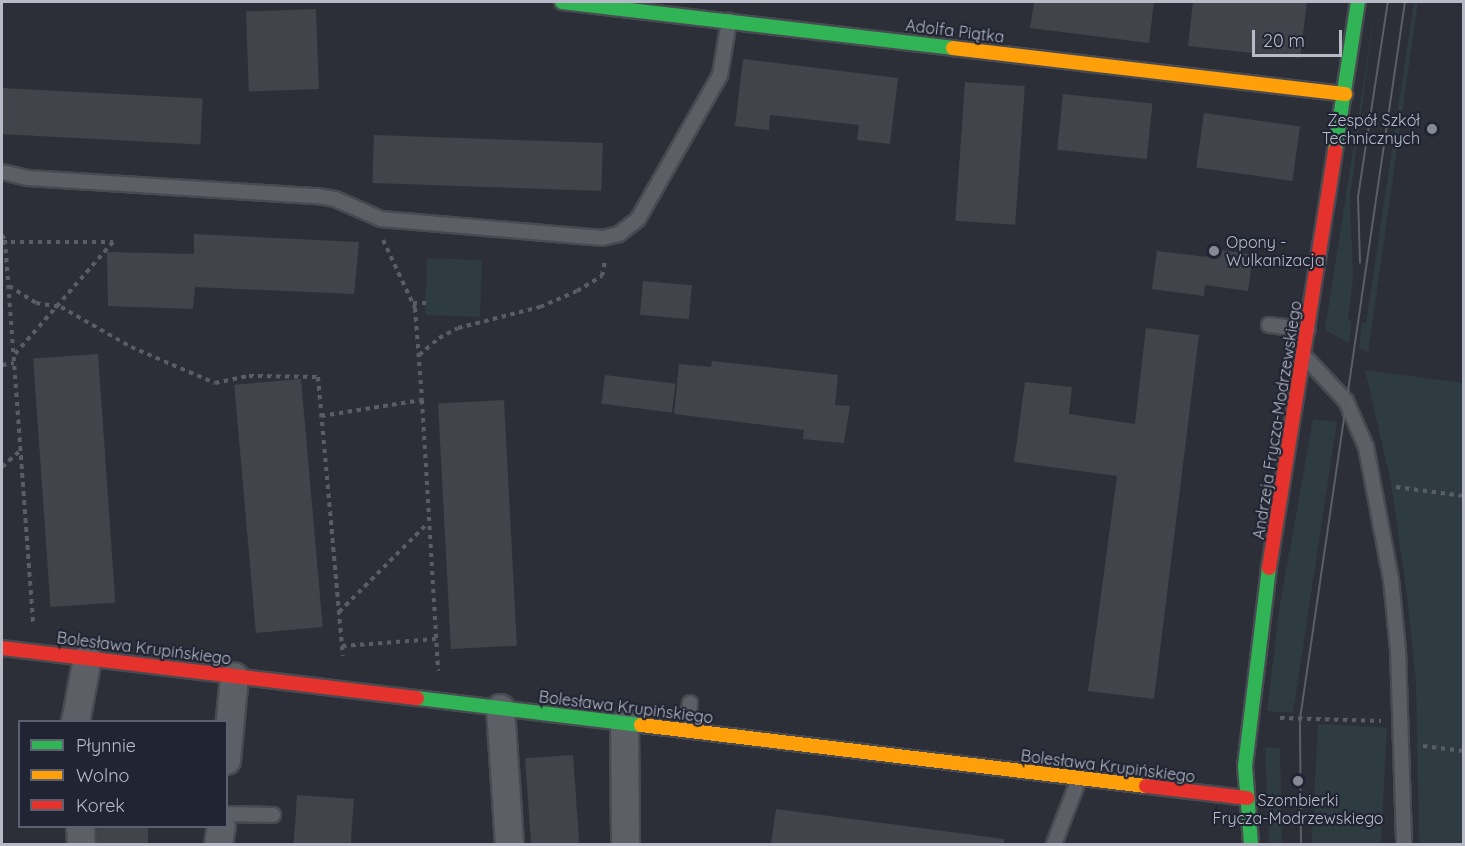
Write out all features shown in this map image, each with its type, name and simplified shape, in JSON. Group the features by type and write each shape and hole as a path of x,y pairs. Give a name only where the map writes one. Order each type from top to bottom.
{"street":[{"name":"Adolfa Piątka","path":"562,2 1345,94"},
{"name":"Andrzeja Frycza-Modrzewskiego","path":"1251,844 1247,798 1247,734 1260,623 1304,356 1358,2"},
{"name":"Bolesława Krupińskiego","path":"2,648 1247,798"},
{"path":"75,720 87,658"},
{"path":"228,739 234,676"},
{"path":"500,708 509,844"},
{"path":"624,723 625,844"},
{"path":"1235,826 1247,798"},
{"path":"80,828 81,844"},
{"path":"218,844 221,828"}],"lane":[{"path":"2,172 28,178 316,196 335,199 381,219 602,238 619,234 638,219 720,75 729,21"},
{"path":"1269,325 1308,330"},
{"path":"1304,356 1352,410 1366,447 1374,485 1391,579 1401,722 1404,844"},
{"path":"687,731 690,703"},
{"path":"1054,844 1079,779"},
{"path":"228,814 273,815"}],"path":[{"path":"379,233 412,303 419,355 440,701"},
{"path":"419,355 439,338 458,328 540,307 594,281 602,276 606,250 619,234"},
{"path":"2,235 9,286 35,652"},
{"path":"3,241 113,242 61,307 14,356"},
{"path":"9,286 36,303 61,307 130,347 215,383 249,376 318,377 346,689"},
{"path":"412,303 426,303"},
{"path":"2,364 14,363"},
{"path":"321,416 422,400"},
{"path":"2,467 21,450"},
{"path":"1374,485 1464,496"},
{"path":"339,612 429,522"},
{"path":"342,646 436,639"},
{"path":"1247,734 1275,735 1276,718 1401,722"},
{"path":"1426,747 1464,751"}],"shaded area":[{"path":"1376,2 1350,196 1353,278 1348,320 1352,321 1349,343 1325,330"},
{"path":"1414,2 1418,2 1368,353 1359,348 1362,323 1366,323"},
{"path":"427,258 482,260 480,317 425,315"},
{"path":"1365,370 1463,383 1463,844 1419,844 1416,683 1407,596 1391,483"},
{"path":"1313,419 1337,422 1293,713 1267,711 1279,610"},
{"path":"1318,724 1387,728 1381,844 1312,844"},
{"path":"1265,747 1280,748 1282,844 1269,844"}],"building":[{"path":"1034,2 1154,2 1149,43 1030,28"},
{"path":"1193,2 1307,2 1300,58 1188,46"},
{"path":"316,9 319,89 249,91 246,11"},
{"path":"743,59 898,78 890,144 857,140 859,125 770,115 769,130 735,126"},
{"path":"965,82 1025,86 1015,225 955,221"},
{"path":"2,88 203,99 200,144 2,134"},
{"path":"1063,94 1153,103 1147,159 1057,150"},
{"path":"1204,113 1300,126 1292,181 1196,167"},
{"path":"374,135 603,143 601,191 372,183"},
{"path":"194,234 359,242 354,294 195,287 193,309 108,306 107,252 194,254"},
{"path":"1209,248 1253,255 1248,291 1205,285 1204,296 1152,289 1157,251 1207,257"},
{"path":"643,281 692,285 689,319 640,315"},
{"path":"1146,328 1199,335 1154,699 1088,691 1117,476 1014,462 1025,382 1072,387 1069,414 1135,424"},
{"path":"98,354 115,602 51,607 33,359"},
{"path":"712,361 838,375 835,405 850,406 844,443 803,439 804,430 674,414 679,364 711,367"},
{"path":"605,375 675,384 672,412 601,404"},
{"path":"301,379 323,627 256,633 234,385"},
{"path":"504,400 517,646 451,649 438,403"},
{"path":"573,755 579,844 531,844 525,758"},
{"path":"297,795 354,799 351,844 294,844"},
{"path":"776,809 1004,839 1004,844 771,844"},
{"path":"97,828 148,828 148,844 97,844"}],"tram line":[{"path":"1360,263 1358,197 1388,2"},
{"path":"1301,844 1300,719 1405,2"}],"traffic: fast":[{"path":"562,2 953,48"},
{"path":"1335,150 1358,2"},
{"path":"1251,844 1245,766 1269,568"},
{"path":"417,698 641,725"}],"traffic: slow":[{"path":"953,48 1345,94"},
{"path":"641,725 1146,786"}],"traffic: jam":[{"path":"1269,568 1335,150"},
{"path":"2,648 417,698"},
{"path":"1146,786 1247,798"}],"place":[{"name":"Zespół Szkół Technicznych","path":"1432,129"},
{"name":"Opony - Wulkanizacja","path":"1214,251"},
{"name":"Szombierki Frycza-Modrzewskiego","path":"1298,781"}]}
